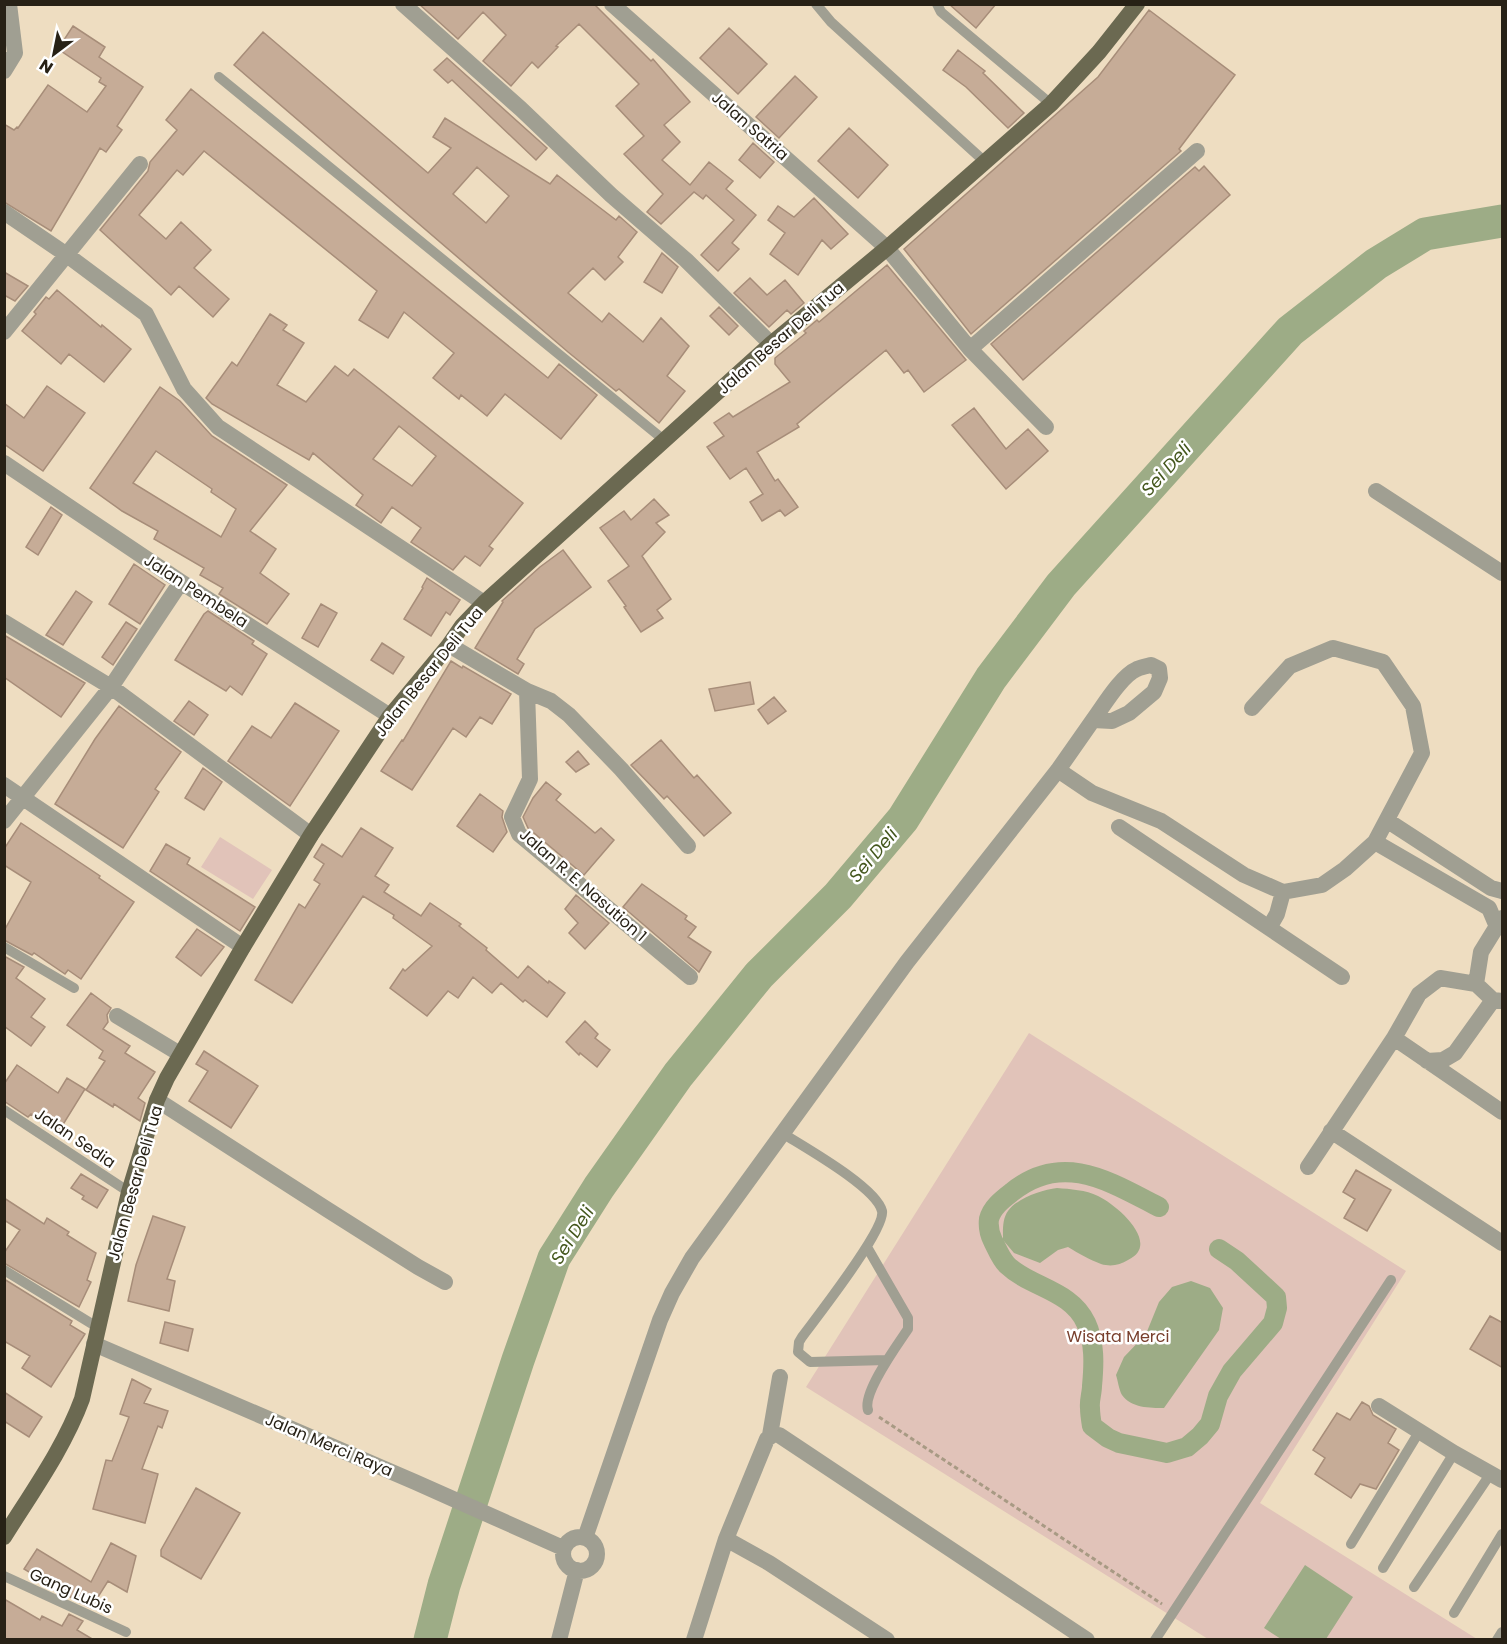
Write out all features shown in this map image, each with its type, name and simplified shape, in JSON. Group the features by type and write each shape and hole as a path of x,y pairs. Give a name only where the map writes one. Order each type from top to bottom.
{"main road":[{"name":"Jalan Besar Deli Tua","path":"4,1537 75,1419 82,1400 129,1192 157,1100 180,1054 310,835 390,716 462,626 484,603 771,345 887,248 1051,104 1099,52 1137,4"}],"street":[{"path":"4,71 15,53 9,4"},
{"path":"404,4 521,109 610,195 686,260 771,345"},
{"name":"Jalan Satria","path":"612,4 887,248 970,349 1046,427"},
{"path":"970,349 1197,151"},
{"path":"4,332 140,164"},
{"path":"4,212 67,255 146,314 184,389 218,427 484,603"},
{"name":"Jalan Pembela","path":"4,463 181,582 390,716"},
{"path":"1376,490 1503,573"},
{"path":"4,821 111,687 181,582"},
{"path":"4,622 111,687 310,835"},
{"path":"449,645 527,691 550,701 569,715 621,769 688,846"},
{"path":"1058,770 1092,793 1161,821 1244,875 1283,892 1322,885 1345,869 1375,842 1388,820 1422,753 1413,706 1383,662 1333,648 1290,666 1252,708"},
{"name":"Jalan R. E. Nasution 1","path":"527,691 530,779 512,817 519,834 690,977"},
{"path":"585,1538 660,1320 692,1258 914,954 1058,770 1093,720"},
{"path":"4,785 24,796 243,948"},
{"path":"1388,820 1491,888 1503,891"},
{"path":"1119,827 1342,977"},
{"path":"1163,857 1179,834"},
{"path":"1375,842 1489,908 1500,922 1481,952 1476,984"},
{"path":"1269,928 1277,914 1283,892"},
{"path":"1308,1167 1394,1038 1419,994 1440,978 1476,984 1498,1001 1455,1053 1443,1060 1427,1061"},
{"path":"117,1016 180,1054"},
{"path":"1394,1038 1503,1112"},
{"path":"157,1100 445,1282"},
{"path":"1331,1131 1503,1243"},
{"name":"Jalan Merci Raya","path":"94,1344 563,1548"},
{"path":"694,1640 726,1539 770,1435 780,1377"},
{"path":"1379,1406 1497,1477"},
{"path":"770,1435 779,1435 1087,1640"},
{"path":"585,1538 594,1545 596,1557 589,1568 577,1570 566,1563 563,1548 571,1540 585,1538"},
{"path":"726,1539 790,1576 887,1640"},
{"path":"559,1640 577,1570"}],"lane":[{"path":"816,4 831,22 984,161"},
{"path":"937,4 941,12 1051,104"},
{"path":"219,77 664,440"},
{"path":"4,947 74,988"},
{"name":"Jalan Sedia","path":"4,1110 129,1192"},
{"path":"782,1133 820,1156 869,1191 882,1210 882,1219 867,1247 802,1337 798,1352 810,1362 887,1360"},
{"path":"867,1247 908,1318 908,1329 887,1360 868,1398 866,1404 868,1410"},
{"path":"4,1270 97,1327"},
{"path":"1155,1640 1391,1280"},
{"path":"1352,1544 1419,1432"},
{"path":"1383,1568 1454,1453"},
{"path":"1414,1587 1497,1477"},
{"path":"1454,1612 1503,1534"},
{"name":"Gang Lubis","path":"4,1576 126,1632"},
{"path":"1497,1640 1503,1632"}],"path":[{"path":"868,1410 1173,1611"}],"green space":[{"path":"220,837 272,870 253,899 201,867"},
{"name":"Wisata Merci","path":"1029,1033 1406,1271 1260,1503 1477,1639 1208,1639 806,1387"}],"shaded area":[{"path":"1057,1188 1093,1194 1125,1216 1138,1235 1140,1245 1137,1253 1125,1262 1105,1265 1068,1247 1058,1250 1040,1263 1014,1253 1003,1240 1006,1214 1017,1202 1037,1193"},
{"path":"1191,1281 1210,1288 1223,1308 1219,1330 1164,1408 1130,1403 1122,1395 1116,1375 1124,1357 1146,1334 1159,1302 1172,1287"},
{"path":"1305,1565 1353,1597 1326,1639 1281,1639 1264,1628"}],"building":[{"path":"419,4 594,4 651,61 653,59 690,102 664,125 680,142 662,160 690,185 709,162 733,181 726,189 756,215 732,243 739,249 718,271 701,255 734,220 706,195 703,199 694,192 661,224 647,212 663,194 624,154 644,136 616,106 639,84 579,24 556,46 558,47 538,68 532,62 511,86 483,61 506,35 483,12 458,39"},
{"path":"949,4 996,4 976,28"},
{"path":"1149,10 1235,75 1179,149 1181,151 971,334 904,249 1098,77"},
{"path":"73,26 105,47 99,57 143,87 117,126 122,130 106,152 100,148 51,231 4,202 4,124 14,130 18,128 48,85 87,112 106,86 99,82 101,78 58,49"},
{"path":"729,28 767,64 738,94 700,58"},
{"path":"263,32 428,173 451,148 433,137 445,118 550,184 557,175 616,220 619,216 637,232 618,257 623,262 605,280 593,268 568,293 602,322 609,313 643,342 661,318 689,346 667,376 685,391 659,423 619,389 616,391 568,352 234,65","holes":["477,167 509,196 486,223 453,194"]},
{"path":"958,50 985,71 983,73 1024,113 1008,128 966,87 943,70"},
{"path":"447,58 547,148 536,160 452,80 448,83 434,70"},
{"path":"795,76 817,97 779,138 756,117"},
{"path":"191,89 548,378 559,364 597,395 561,439 505,394 487,416 461,395 459,399 433,378 454,353 404,312 388,338 359,320 377,291 204,151 183,175 177,170 139,215 166,239 181,222 211,250 194,268 229,299 213,317 179,286 171,295 100,230 148,171 150,162 177,130 166,120"},
{"path":"849,128 888,165 858,198 818,161"},
{"path":"753,143 774,162 760,178 739,160"},
{"path":"1204,166 1230,195 1023,380 991,344 1195,167 1199,171"},
{"path":"814,198 848,234 831,249 822,240 798,275 770,254 785,233 768,220 778,206 794,217"},
{"path":"662,253 678,267 662,293 644,282"},
{"path":"887,265 966,360 924,392 908,370 904,373 886,350 797,424 799,427 757,452 775,481 778,479 798,507 785,516 780,510 762,521 750,502 763,494 746,468 730,479 707,447 724,436 714,423 729,413 733,417 790,382 775,364 775,358 806,333 804,331 817,320 819,322"},
{"path":"4,272 28,286 15,301 4,295"},
{"path":"750,278 767,295 785,280 804,303 791,314 787,310 769,327 734,293"},
{"path":"57,290 131,349 104,382 69,354 61,364 22,331 46,297 49,299"},
{"path":"719,307 738,326 729,335 710,316"},
{"path":"270,314 287,325 283,330 304,343 277,385 306,402 335,366 348,376 354,369 523,503 489,546 493,549 480,566 465,556 453,570 411,542 421,528 392,507 381,523 356,505 363,495 313,453 309,460 212,404 206,398 232,362 237,366","holes":["399,426 436,456 412,486 373,459"]},
{"path":"47,386 85,413 43,471 4,444 4,403 24,418"},
{"path":"160,387 180,401 212,436 287,485 250,531 276,549 260,573 289,594 267,624 219,594 223,588 200,575 204,568 154,539 158,531 122,511 90,488","holes":["156,451 212,489 211,492 236,509 221,537 133,483"]},
{"path":"974,408 1006,449 1028,429 1048,451 1006,489 952,425"},
{"path":"654,499 669,515 656,523 665,532 642,556 671,599 657,610 663,618 641,632 608,581 629,566 600,528 624,511 631,520"},
{"path":"51,507 62,515 38,555 26,547"},
{"path":"563,550 591,587 535,629 517,659 524,664 518,674 475,648 502,601"},
{"path":"134,564 165,585 140,624 109,604"},
{"path":"427,578 460,600 450,615 446,612 431,636 404,619"},
{"path":"76,591 92,602 63,645 46,635"},
{"path":"321,604 337,613 318,647 302,638"},
{"path":"208,611 254,641 252,644 267,654 242,695 230,686 226,691 175,660"},
{"path":"126,622 137,629 113,665 102,657"},
{"path":"4,635 85,683 61,717 4,677"},
{"path":"382,643 404,657 393,674 371,660"},
{"path":"451,661 511,694 492,724 480,717 466,737 453,728 412,790 381,771 403,741"},
{"path":"750,682 754,704 715,711 709,689"},
{"path":"774,697 786,711 768,724 758,710"},
{"path":"189,701 208,715 194,735 174,721"},
{"path":"295,703 339,731 290,806 228,761 252,726 271,738"},
{"path":"119,706 181,752 155,789 159,792 123,848 55,804 95,739"},
{"path":"661,740 694,778 697,775 731,813 704,836 667,796 664,799 631,765"},
{"path":"578,751 589,764 576,772 566,762"},
{"path":"203,768 222,782 204,810 185,798"},
{"path":"546,782 561,794 556,800 595,833 601,828 614,840 584,875 528,828 523,817 533,798"},
{"path":"480,794 503,811 502,817 507,832 493,852 457,826"},
{"path":"21,823 100,876 99,878 134,902 81,979 68,970 65,974 34,953 32,955 4,940 4,931 31,882 4,865 4,849"},
{"path":"361,828 393,848 375,876 389,885 384,892 421,916 430,903 461,924 459,926 487,948 486,950 518,978 528,966 548,983 549,981 565,993 547,1017 525,1000 523,1002 501,983 492,993 473,977 458,998 448,991 427,1016 390,988 403,969 405,971 432,946 393,918 394,915 363,896 292,1003 255,980 299,904 305,908 320,884 314,880 324,864 314,857 322,844 342,857"},
{"path":"166,844 190,858 187,864 255,907 240,931 150,871"},
{"path":"642,884 687,916 685,919 696,927 688,937 711,952 699,972 623,907"},
{"path":"576,895 609,923 585,949 569,933 578,923 565,909"},
{"path":"197,929 224,947 201,976 176,957"},
{"path":"4,956 24,967 16,978 45,999 31,1017 45,1027 31,1046 4,1026"},
{"path":"91,993 111,1008 107,1015 108,1022 103,1029 130,1046 125,1053 155,1072 138,1098 145,1103 140,1121 86,1090 105,1061 99,1058 103,1051 67,1025"},
{"path":"585,1021 598,1034 595,1038 610,1050 597,1067 580,1053 579,1055 566,1042"},
{"path":"204,1051 258,1086 231,1128 189,1101 208,1071 196,1064"},
{"path":"17,1065 58,1093 67,1078 85,1089 59,1131 31,1114 28,1117 4,1101 4,1084"},
{"path":"1356,1170 1391,1190 1367,1231 1344,1218 1355,1199 1343,1192"},
{"path":"81,1174 108,1190 97,1208 82,1199 84,1196 71,1188"},
{"path":"4,1198 44,1224 47,1218 69,1232 67,1235 96,1253 87,1280 91,1282 79,1307 4,1263 4,1253 20,1230 4,1220"},
{"path":"153,1216 185,1227 167,1279 175,1281 169,1311 128,1301 136,1265"},
{"path":"4,1279 72,1321 70,1325 85,1334 51,1387 22,1368 30,1356 4,1341"},
{"path":"1490,1316 1503,1323 1503,1368 1470,1349"},
{"path":"165,1322 193,1329 188,1351 160,1343"},
{"path":"132,1379 151,1389 144,1403 168,1411 162,1428 158,1426 142,1469 158,1474 145,1523 93,1509 106,1460 112,1461 129,1417 120,1414"},
{"path":"4,1392 42,1417 29,1437 4,1421"},
{"path":"1362,1402 1369,1406 1373,1415 1396,1429 1388,1443 1399,1450 1376,1489 1360,1484 1351,1498 1315,1474 1325,1458 1313,1450 1337,1413 1350,1420"},
{"path":"196,1488 240,1513 201,1579 161,1556 161,1550"},
{"path":"111,1543 136,1556 127,1592 108,1581 91,1608 24,1569 37,1549 91,1582"},
{"path":"4,1599 40,1620 42,1616 62,1626 69,1614 83,1621 77,1630 94,1640 4,1640"}],"waterway":[{"name":"Sei Deli","path":"430,1640 444,1585 554,1258 599,1187 678,1075 759,975 838,896 903,819 991,678 1061,585 1290,331 1376,264 1425,234 1502,221"},
{"path":"1159,1207 1104,1180 1068,1172 1050,1174 1031,1180 1002,1200 989,1219 992,1239 1007,1265 1027,1279 1071,1303 1086,1323 1093,1354 1090,1405 1092,1426 1108,1438 1119,1443 1167,1453 1187,1447 1210,1424 1218,1396 1232,1371 1273,1323 1277,1308 1276,1297 1237,1261 1219,1249"}]}
